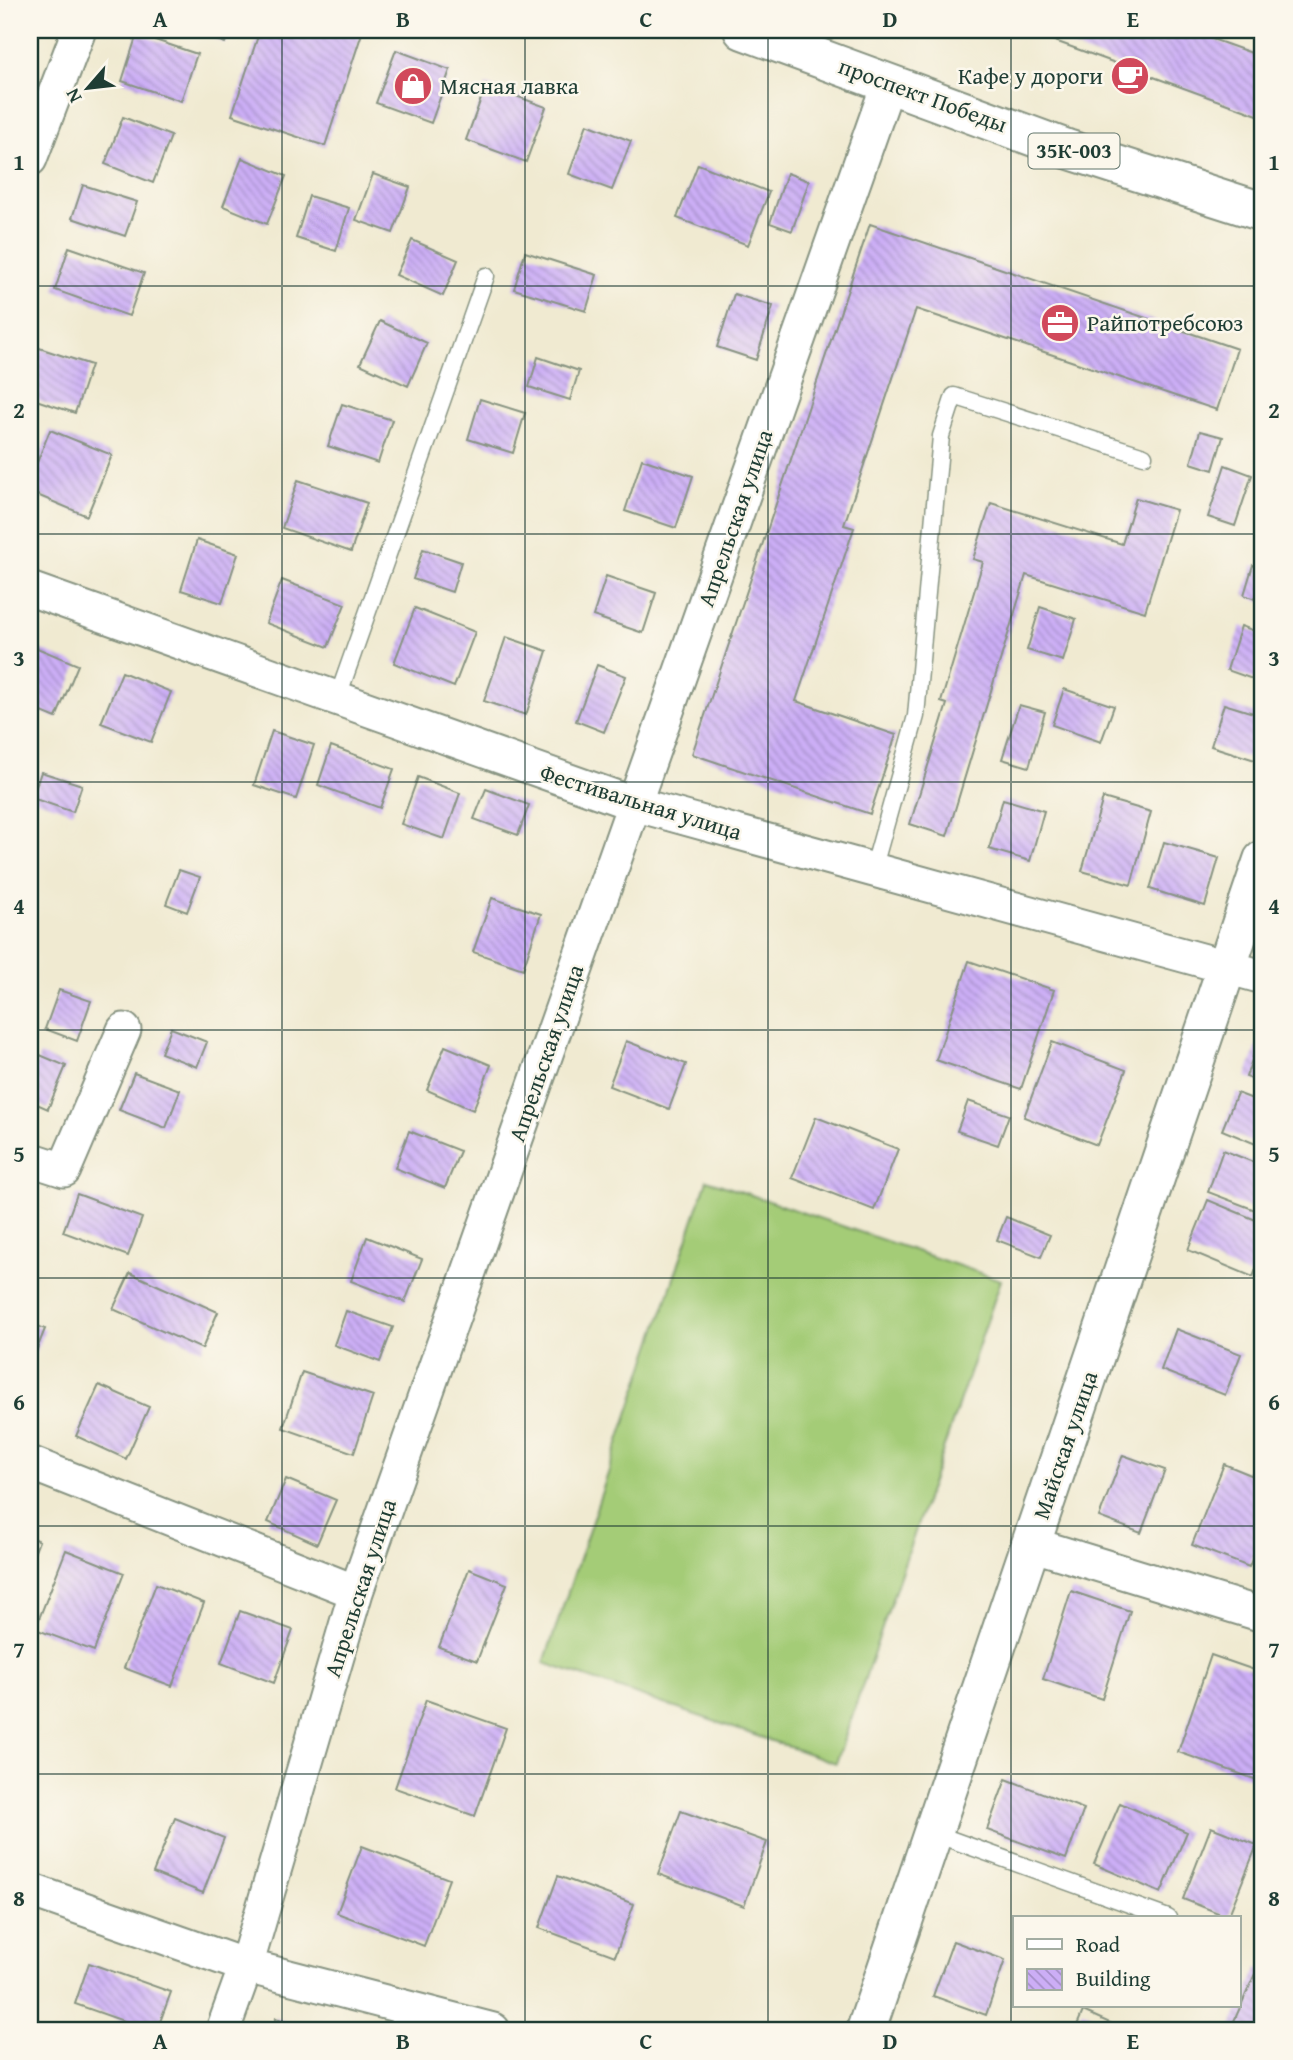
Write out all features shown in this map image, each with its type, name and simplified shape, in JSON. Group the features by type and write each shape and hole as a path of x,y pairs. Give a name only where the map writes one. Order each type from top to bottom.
{"street":[{"path":"30,159 79,30"},
{"name":"проспект Победы","path":"743,30 1067,149 1263,212"},
{"name":"Апрельская улица","path":"223,2030 246,1966 356,1592 889,82"},
{"name":"Фестивальная улица","path":"30,589 634,804 1263,977"},
{"name":"Майская улица","path":"866,2030 1263,860"},
{"path":"30,1159 64,1170 124,1030"},
{"path":"30,1463 356,1592"},
{"path":"1031,1544 1263,1615"},
{"path":"30,1889 246,1966 493,2030"}],"lane":[{"path":"337,699 485,276"},
{"path":"873,870 916,716 941,436 954,396 1144,456"},
{"path":"933,1833 1162,1916"}],"green space":[{"path":"707,1180 1001,1280 836,1763 544,1663"}],"building":[{"path":"190,30 230,30 225,43"},
{"path":"260,30 363,30 325,146 232,115"},
{"path":"1025,30 1187,30 1263,57 1263,117"},
{"path":"137,34 197,54 181,101 122,81"},
{"name":"Мясная лавка","path":"396,50 450,70 431,123 376,103"},
{"path":"486,85 546,107 526,162 466,140"},
{"path":"123,117 171,136 153,183 105,164"},
{"path":"587,124 631,141 612,190 569,174"},
{"path":"242,158 286,176 267,224 223,206"},
{"path":"698,164 769,192 748,245 677,218"},
{"path":"787,173 809,181 792,231 770,223"},
{"path":"373,174 410,187 393,233 356,220"},
{"path":"83,185 137,202 125,236 72,218"},
{"path":"309,196 349,208 336,251 296,238"},
{"path":"870,224 1237,349 1217,410 916,309 844,525 854,528 796,701 896,735 870,814 692,754"},
{"path":"412,240 458,260 443,296 396,275"},
{"path":"69,247 144,273 129,316 55,290"},
{"path":"525,252 597,275 586,311 514,289"},
{"path":"734,294 773,306 756,360 717,347"},
{"path":"380,321 427,343 408,386 360,364"},
{"path":"30,345 91,365 75,413 30,398"},
{"path":"538,357 579,371 570,400 529,387"},
{"path":"480,399 525,413 513,453 468,439"},
{"path":"342,404 392,420 378,463 328,446"},
{"path":"50,430 112,455 87,516 30,492 30,480"},
{"path":"1200,431 1223,437 1213,470 1191,463"},
{"path":"642,459 693,476 676,528 625,511"},
{"path":"1225,465 1252,475 1235,526 1208,517"},
{"path":"298,480 367,503 351,552 282,528"},
{"path":"1136,498 1176,510 1145,612 1026,575 947,836 910,824 947,704 941,702 983,562 973,559 991,503 1122,544"},
{"path":"197,540 238,554 222,603 181,590"},
{"path":"423,549 461,562 452,592 413,579"},
{"path":"1253,565 1263,568 1263,602 1244,595"},
{"path":"606,576 656,593 643,633 593,616"},
{"path":"282,580 345,604 328,647 266,623"},
{"path":"1040,607 1076,619 1063,661 1027,650"},
{"path":"415,608 475,632 454,687 394,663"},
{"path":"1241,626 1263,634 1263,666 1258,681 1227,670"},
{"path":"506,637 547,651 526,715 484,701"},
{"path":"30,645 78,665 56,718 30,707"},
{"path":"597,665 626,676 604,732 576,721"},
{"path":"122,672 171,692 151,742 101,723"},
{"path":"1064,689 1114,706 1101,742 1052,725"},
{"path":"1224,704 1263,716 1263,743 1258,761 1211,746"},
{"path":"1019,705 1045,712 1029,767 1002,759"},
{"path":"272,731 314,745 296,799 254,785"},
{"path":"331,746 394,769 380,808 318,785"},
{"path":"41,772 82,785 73,812 32,798"},
{"path":"418,777 460,793 444,839 401,824"},
{"path":"486,789 529,805 518,835 474,819"},
{"path":"1103,798 1151,812 1131,885 1082,871"},
{"path":"1003,799 1044,811 1030,861 989,849"},
{"path":"1164,842 1219,858 1205,906 1150,889"},
{"path":"179,870 200,877 187,912 166,904"},
{"path":"492,898 541,914 523,969 473,952"},
{"path":"969,961 1054,990 1021,1089 936,1060"},
{"path":"59,990 91,1001 77,1041 45,1029"},
{"path":"171,1028 207,1042 197,1067 161,1053"},
{"path":"1263,1029 1263,1083 1246,1077"},
{"path":"626,1041 686,1064 669,1109 609,1086"},
{"path":"1052,1042 1126,1070 1097,1145 1024,1117"},
{"path":"445,1046 491,1065 473,1110 427,1090"},
{"path":"40,1055 66,1066 48,1109 30,1101 30,1079"},
{"path":"134,1073 180,1090 166,1128 119,1110"},
{"path":"1237,1093 1263,1103 1263,1147 1222,1130"},
{"path":"968,1101 1009,1115 998,1145 957,1131"},
{"path":"816,1117 898,1149 874,1210 792,1178"},
{"path":"409,1131 460,1151 445,1188 395,1168"},
{"path":"1223,1150 1263,1166 1263,1213 1208,1192"},
{"path":"77,1194 142,1218 128,1256 63,1232"},
{"path":"1208,1200 1263,1223 1263,1251 1253,1277 1188,1250"},
{"path":"1006,1217 1050,1235 1041,1257 997,1240"},
{"path":"367,1237 422,1259 405,1302 351,1281"},
{"path":"130,1273 218,1312 202,1349 113,1309"},
{"path":"346,1311 393,1327 380,1362 334,1345"},
{"path":"30,1323 45,1329 30,1366"},
{"path":"1176,1329 1241,1354 1225,1395 1161,1370"},
{"path":"302,1372 373,1396 354,1453 283,1428"},
{"path":"99,1385 149,1407 126,1459 76,1436"},
{"path":"1123,1455 1165,1470 1141,1533 1099,1517"},
{"path":"1224,1464 1263,1480 1263,1531 1249,1567 1192,1545"},
{"path":"286,1479 336,1500 317,1544 268,1522"},
{"path":"30,1537 39,1541 30,1564"},
{"path":"66,1550 124,1573 94,1651 35,1629"},
{"path":"469,1569 507,1584 477,1661 439,1647"},
{"path":"156,1584 204,1603 172,1686 124,1668"},
{"path":"1071,1591 1130,1611 1102,1699 1043,1679"},
{"path":"240,1611 293,1630 274,1683 221,1663"},
{"path":"1211,1655 1263,1673 1263,1782 1178,1752"},
{"path":"426,1700 506,1728 475,1816 395,1788"},
{"path":"1006,1779 1084,1809 1066,1859 987,1830"},
{"path":"1120,1803 1187,1832 1161,1893 1094,1864"},
{"path":"681,1811 767,1842 744,1906 658,1874"},
{"path":"175,1818 224,1838 203,1893 153,1873"},
{"path":"1211,1827 1257,1845 1228,1916 1183,1899"},
{"path":"362,1846 449,1879 424,1946 337,1913"},
{"path":"558,1876 634,1904 615,1956 539,1928"},
{"path":"953,1941 1005,1960 986,2015 933,1996"},
{"path":"89,1963 171,1992 157,2030 149,2030 75,2004"},
{"path":"1258,1967 1263,1969 1263,2030 1230,2030"},
{"path":"1083,2011 1119,2027 1118,2030 1075,2030"},
{"path":"276,2018 305,2030 272,2030"}],"place":[{"name":"Кафе у дороги","path":"1130,76"},
{"name":"Мясная лавка","path":"413,86"},
{"name":"Райпотребсоюз","path":"1060,323"}]}
